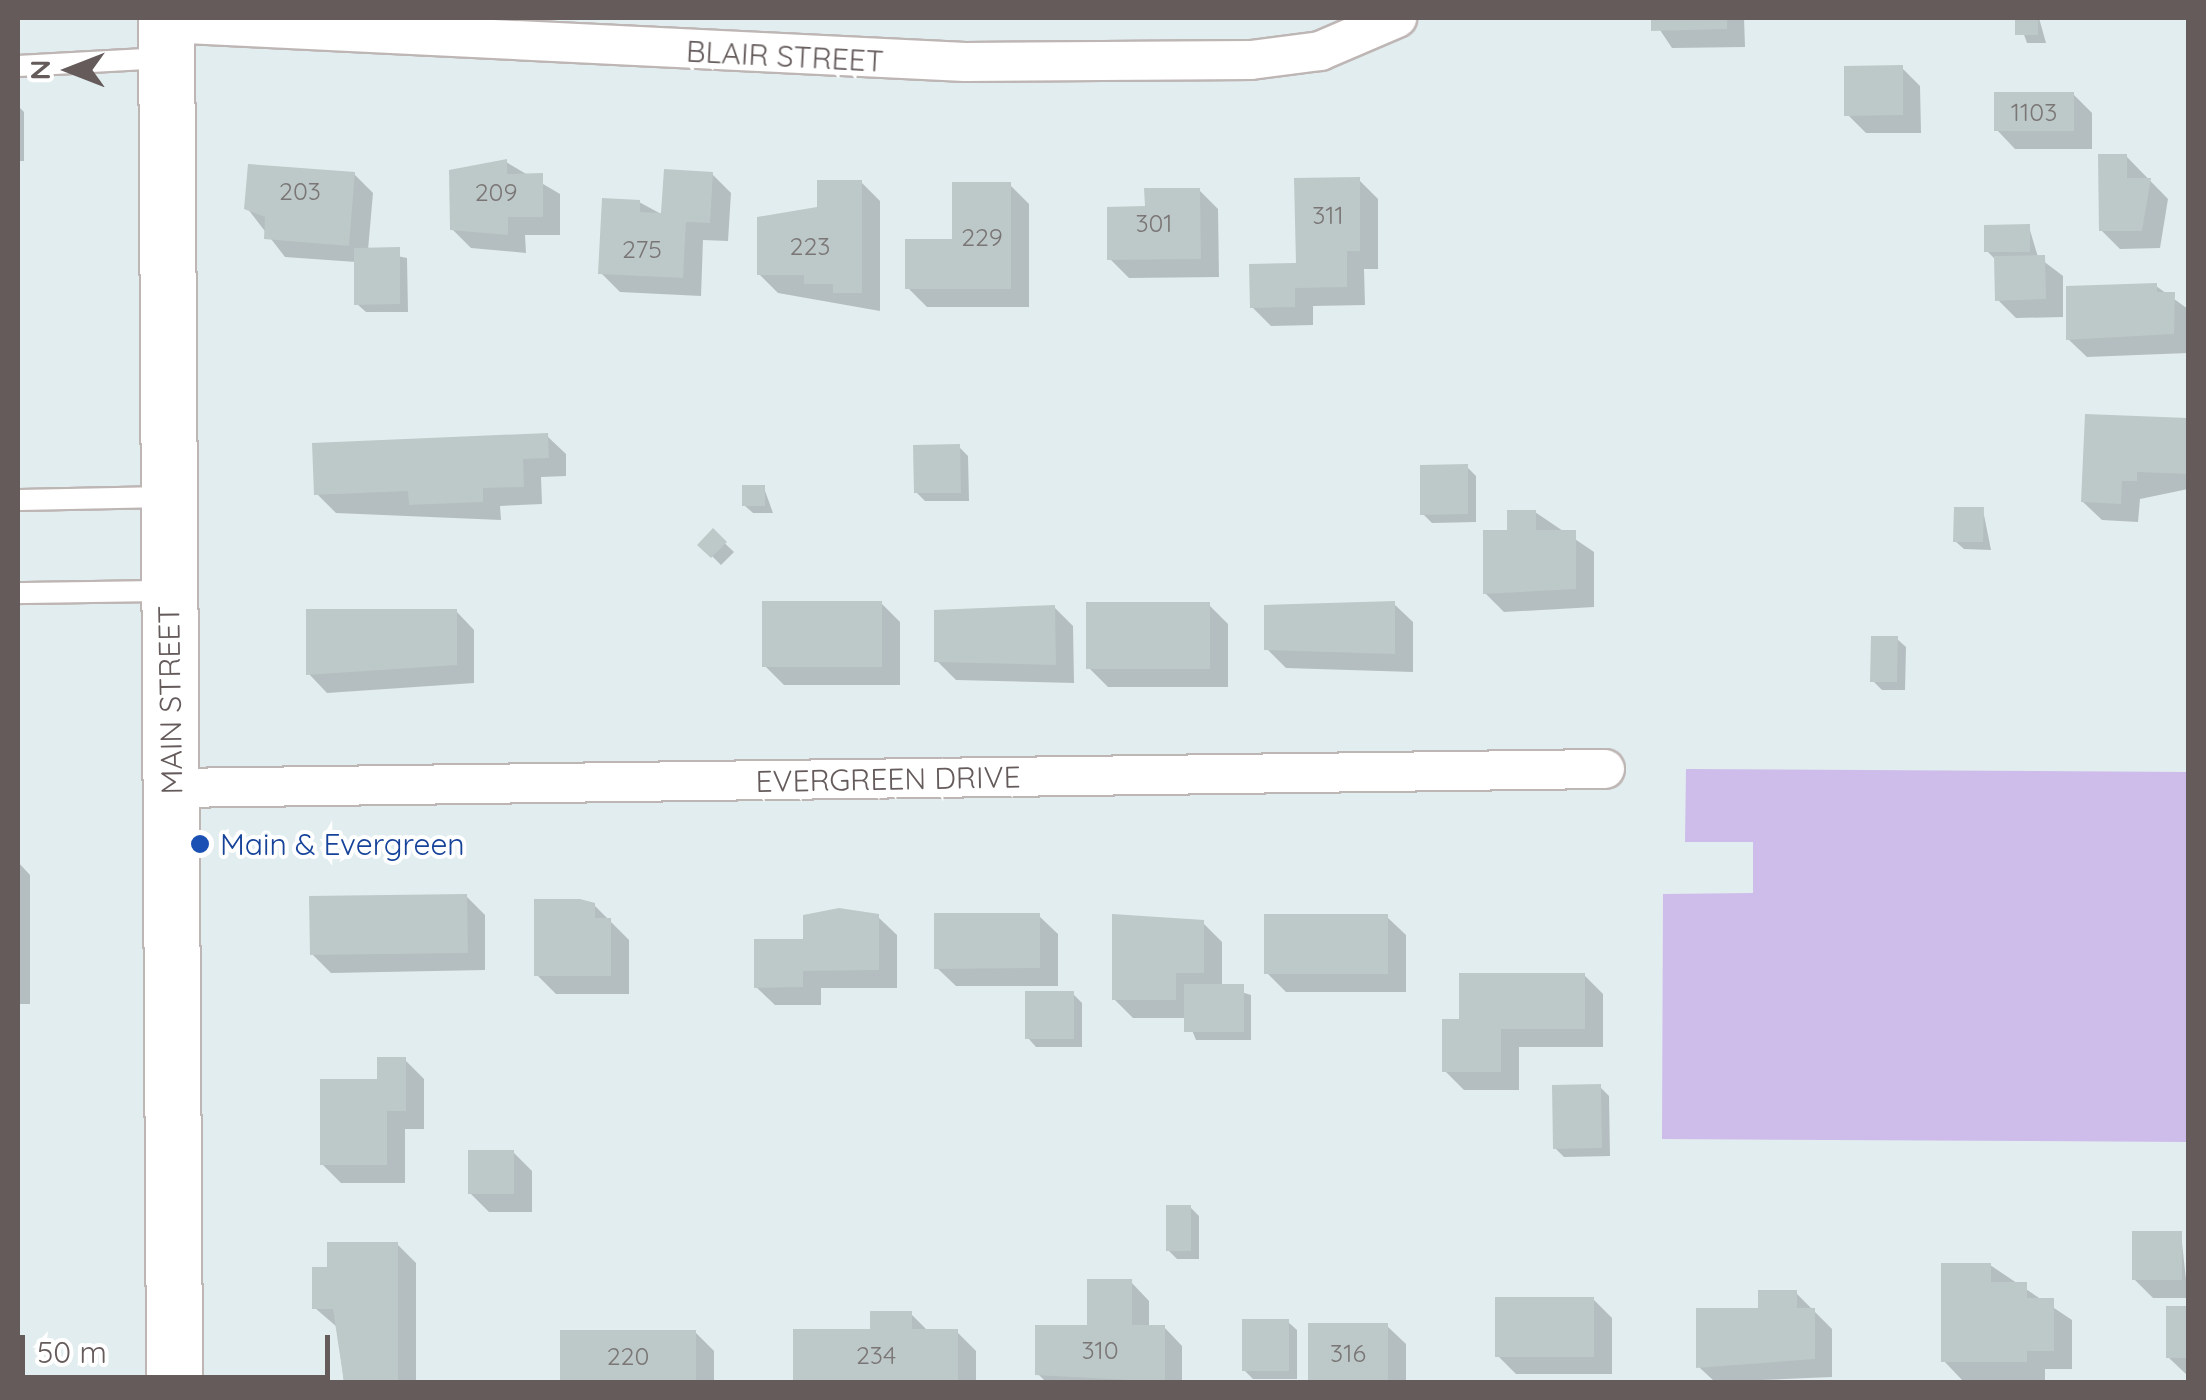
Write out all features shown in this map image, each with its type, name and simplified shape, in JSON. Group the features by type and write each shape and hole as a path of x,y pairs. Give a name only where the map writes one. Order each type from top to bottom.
{"main road":[{"name":"MAIN STREET","path":"166,32 174,1382"}],"street":[{"name":"BLAIR STREET","path":"166,32 402,28 776,60 1251,60 1320,51 1397,18"},
{"name":"EVERGREEN DRIVE","path":"172,788 1605,769"}],"lane":[{"path":"18,66 166,32"},
{"path":"18,500 169,497"},
{"path":"18,594 169,592"}],"shaded area":[{"path":"1686,769 2188,772 2188,1142 1662,1139 1663,894 1753,893 1753,842 1685,842"}],"building":[{"path":"1651,18 1727,18 1727,29 1651,31"},
{"path":"2015,18 2038,18 2038,35 2015,35"},
{"path":"1903,65 1903,115 1844,116 1844,66"},
{"path":"1994,92 2074,92 2074,131 1994,131"},
{"path":"2098,154 2127,154 2127,178 2151,178 2142,231 2099,231"},
{"path":"507,159 507,174 543,173 543,217 508,217 508,235 450,230 449,170"},
{"path":"248,164 355,172 349,246 264,239 265,217 244,209"},
{"path":"664,169 713,172 710,223 686,222 683,278 598,274 602,198 640,200 640,212 661,213"},
{"path":"1360,177 1360,251 1347,251 1347,287 1295,288 1295,307 1250,308 1249,264 1296,263 1294,178"},
{"path":"817,180 862,180 862,293 833,293 833,284 804,284 804,275 757,275 757,217 817,207"},
{"path":"952,182 1011,182 1011,289 905,289 905,239 952,239"},
{"path":"1144,188 1200,188 1201,259 1107,260 1107,207 1145,206"},
{"path":"2030,224 2030,252 1984,252 1984,225"},
{"path":"400,247 400,304 354,305 354,248"},
{"path":"2045,255 2046,299 1995,301 1994,256"},
{"path":"2157,283 2157,292 2175,292 2174,334 2066,340 2066,286"},
{"path":"2085,414 2188,418 2188,474 2137,472 2137,481 2122,481 2121,504 2081,502"},
{"path":"548,433 549,458 523,459 524,487 483,488 483,502 409,505 408,491 314,495 312,443"},
{"path":"960,444 961,493 914,493 913,445"},
{"path":"1468,464 1468,514 1420,515 1420,465"},
{"path":"742,485 765,485 765,506 742,506"},
{"path":"1954,507 1984,507 1983,542 1953,542"},
{"path":"1507,510 1536,510 1536,530 1576,530 1576,589 1483,594 1483,530 1507,530"},
{"path":"713,528 727,542 711,558 697,545"},
{"path":"762,601 882,601 882,667 762,667"},
{"path":"1395,601 1395,654 1264,650 1264,605"},
{"path":"1086,602 1210,602 1210,669 1086,669"},
{"path":"1055,605 1056,665 934,662 934,610"},
{"path":"306,609 457,609 457,665 306,675"},
{"path":"1871,636 1898,636 1897,682 1870,682"},
{"path":"467,894 468,953 310,955 309,896"},
{"path":"534,899 580,899 595,903 595,918 611,918 611,976 534,976"},
{"path":"839,908 879,914 879,970 803,971 803,987 754,988 754,939 803,939 803,915"},
{"path":"934,913 1040,913 1040,968 934,969"},
{"path":"1112,914 1204,920 1204,973 1176,973 1176,1000 1112,1000"},
{"path":"1264,914 1388,914 1388,974 1264,974"},
{"path":"1459,973 1585,973 1585,1029 1501,1029 1501,1072 1442,1072 1442,1019 1459,1019"},
{"path":"1184,984 1244,984 1244,1032 1184,1032"},
{"path":"1025,991 1074,991 1074,1039 1025,1039"},
{"path":"377,1057 406,1057 406,1111 387,1111 387,1165 320,1165 320,1079 377,1079"},
{"path":"1601,1084 1602,1148 1553,1149 1552,1085"},
{"path":"468,1150 514,1150 514,1194 468,1194"},
{"path":"1166,1205 1191,1205 1191,1251 1166,1251"},
{"path":"2132,1231 2182,1231 2182,1280 2132,1280"},
{"path":"327,1242 398,1242 398,1382 344,1382 333,1309 312,1309 312,1267 327,1267"},
{"path":"1941,1263 1991,1263 1991,1282 2027,1282 2027,1298 2054,1298 2054,1351 2027,1351 2027,1362 1941,1362"},
{"path":"1087,1279 1132,1279 1132,1325 1165,1325 1165,1382 1035,1375 1035,1325 1087,1325"},
{"path":"1758,1290 1797,1290 1797,1308 1815,1308 1815,1359 1696,1368 1696,1308 1758,1308"},
{"path":"1495,1297 1594,1297 1594,1357 1495,1357"},
{"path":"2166,1306 2188,1306 2188,1358 2166,1358"},
{"path":"870,1311 912,1311 912,1329 958,1329 958,1382 793,1380 793,1329 870,1329"},
{"path":"1242,1319 1289,1319 1289,1371 1242,1371"},
{"path":"1308,1323 1388,1323 1388,1382 1308,1382"},
{"path":"560,1330 696,1330 696,1382 560,1382"}],"place":[{"name":"Main & Evergreen","path":"200,844"}]}
